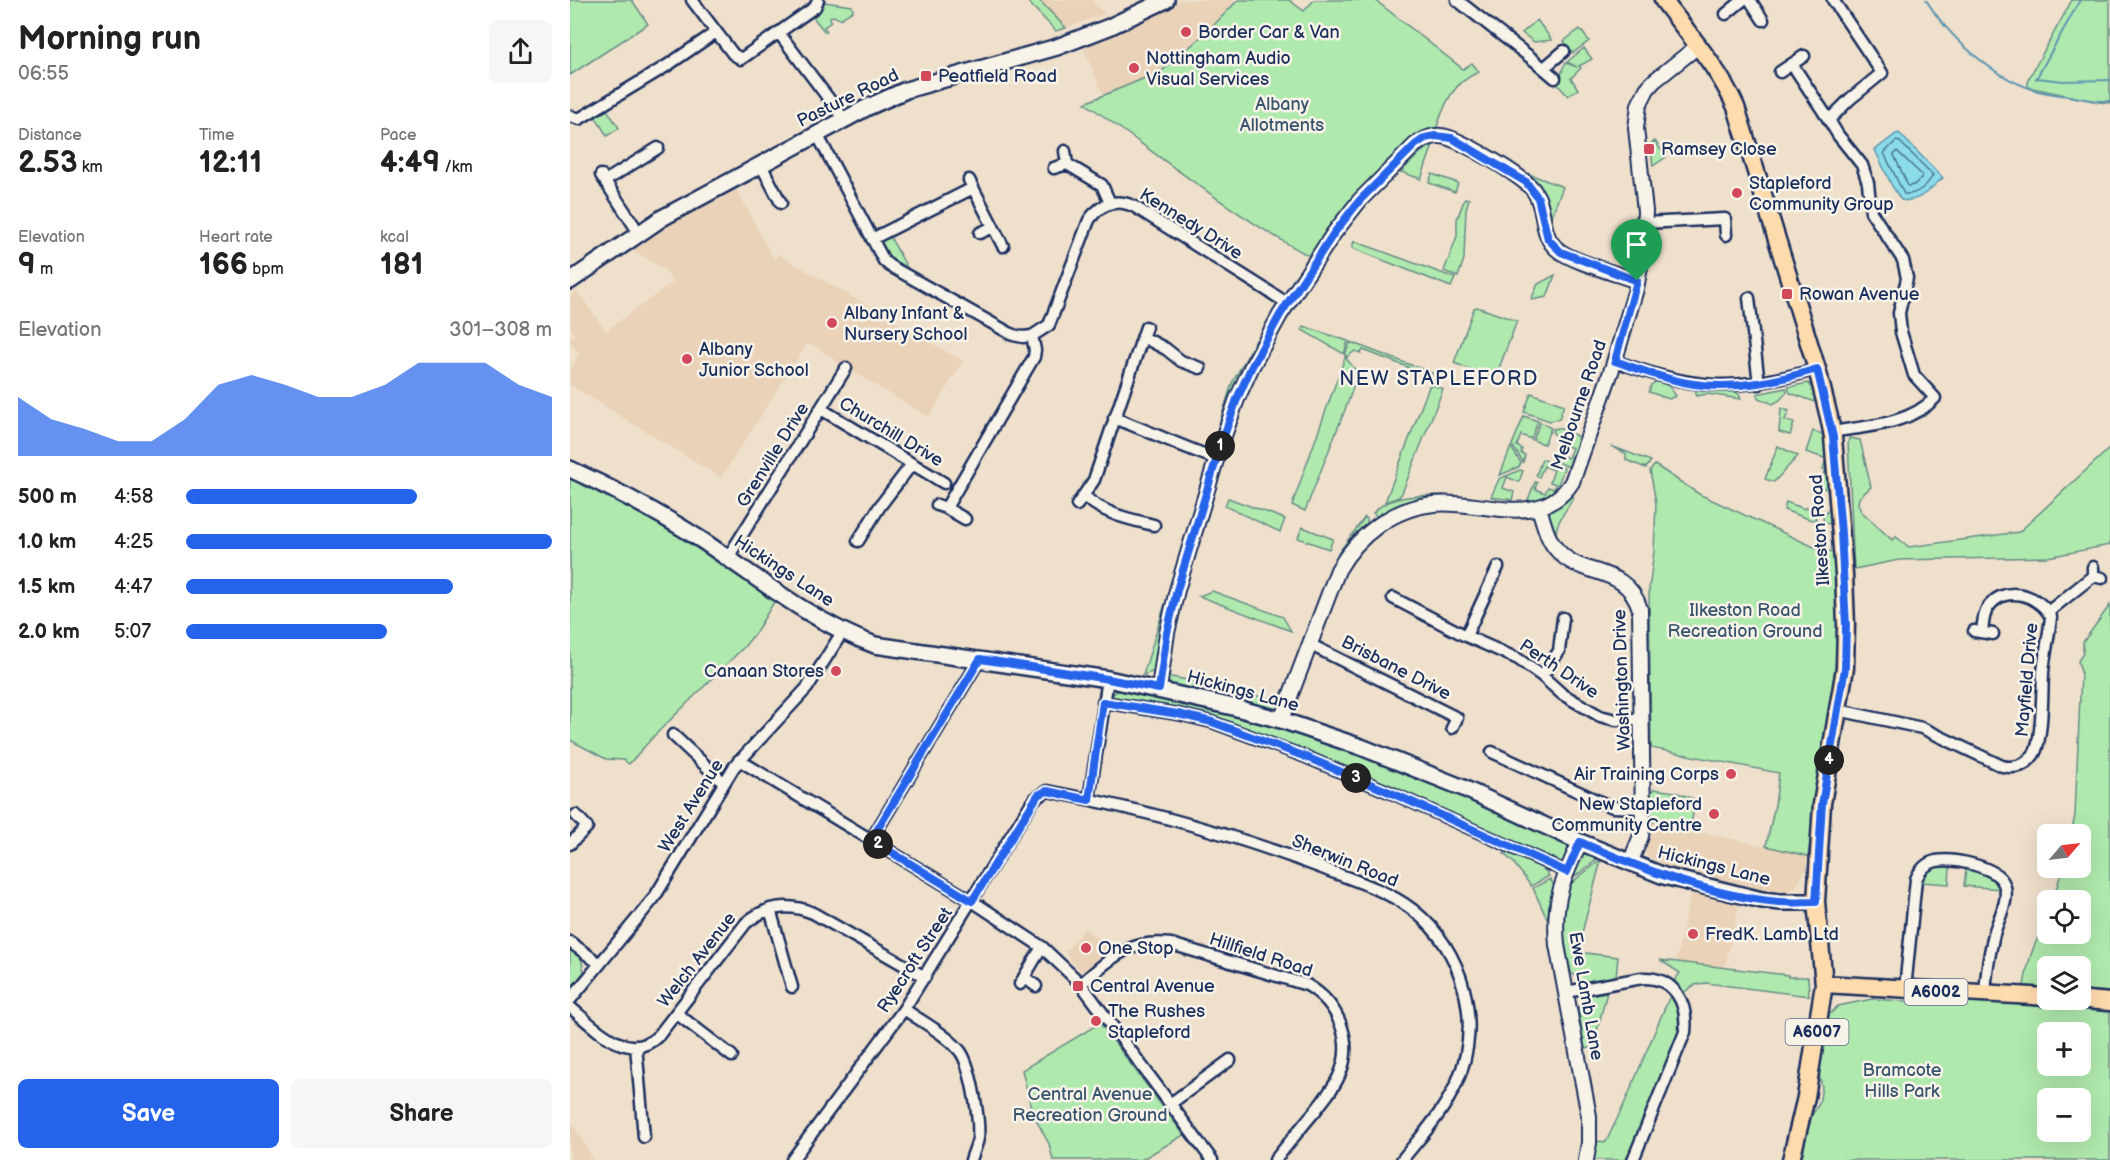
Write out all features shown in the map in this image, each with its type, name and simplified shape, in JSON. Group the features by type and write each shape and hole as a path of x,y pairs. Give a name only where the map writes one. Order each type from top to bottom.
{"main road":[{"name":"Pasture Road","path":"570,281 639,232 844,119 906,90 1034,54 1077,39 1122,22 1166,0"},
{"name":"Ilkeston Road","path":"1663,0 1726,85 1736,107 1817,369 1832,432 1841,533 1846,625 1845,668 1822,804 1816,902 1824,984 1806,1097 1791,1160"},
{"name":"Hickings Lane","path":"570,469 641,503 843,631 885,647 1108,679 1159,689 1281,720 1361,747 1453,783 1580,842 1673,878 1746,897 1781,902 1816,902"},
{"name":"A6002","path":"1824,984 2037,996"},
{"path":"2091,1000 2110,1002"}],"street":[{"path":"692,0 733,54 741,59 815,7 818,0"},
{"path":"1456,0 1555,78"},
{"path":"1726,14 1743,0"},
{"path":"1750,0 1763,20"},
{"path":"1829,120 1882,73 1833,0"},
{"path":"570,116 579,119 668,65 716,32"},
{"path":"779,33 844,119"},
{"name":"Melbourne Road","path":"1281,720 1343,561 1358,541 1390,518 1414,508 1433,504 1522,511 1539,508 1559,497 1567,489 1575,476 1615,361 1643,250 1644,199 1636,129 1639,105 1654,81 1698,46"},
{"path":"1544,68 1564,51"},
{"path":"1780,72 1804,56"},
{"path":"1792,64 1838,135 1862,165 1868,183 1871,212 1903,260 1907,278 1899,313 1900,332 1914,375 1935,398 1916,413 1899,420 1832,432"},
{"path":"817,134 884,261 1013,334 1023,337 1032,336 1034,357 993,440 942,507 965,519"},
{"path":"1159,689 1171,612 1217,459 1237,399 1251,368 1287,303 1322,249 1360,200 1415,145 1425,138 1435,136 1452,138 1526,182 1538,198 1548,239 1561,252 1637,281"},
{"path":"639,232 603,178 658,148"},
{"path":"1065,151 1068,164 1102,185 1110,203"},
{"path":"760,164 780,204"},
{"path":"1054,168 1068,164"},
{"path":"872,240 971,184 1003,246"},
{"name":"Kennedy Drive","path":"1032,336 1049,325 1089,220 1098,209 1110,203 1122,202 1136,207 1287,303"},
{"path":"1644,223 1725,219 1726,235"},
{"path":"980,233 993,227"},
{"path":"1749,298 1745,317 1758,384"},
{"path":"1154,525 1140,517 1097,508 1080,501 1094,480 1145,332 1180,361 1200,368"},
{"path":"1615,361 1665,378 1696,385 1758,384 1817,369"},
{"name":"Grenville Drive","path":"727,559 846,368"},
{"name":"Churchill Drive","path":"821,409 944,483"},
{"path":"1114,418 1148,430 1179,446 1217,459"},
{"path":"858,541 884,500 912,464"},
{"name":"Washington Drive","path":"1539,508 1550,538 1559,553 1571,561 1616,578 1628,587 1637,599 1641,616 1643,808 1641,836 1630,863"},
{"path":"1466,636 1496,572 1483,572"},
{"name":"Mayfield Drive","path":"2048,612 2096,573"},
{"name":"Mayfield Drive","path":"1838,710 1922,728 2002,766 2016,768 2031,759 2038,746 2043,670 2051,616 2038,601 2028,596 2005,595 1988,608 1984,616 1983,632"},
{"name":"Perth Drive","path":"1393,598 1430,610 1466,636 1518,659 1562,694 1600,716 1617,720 1642,719"},
{"path":"1542,676 1559,651 1563,618"},
{"path":"1549,630 1562,630"},
{"name":"West Avenue","path":"570,1000 654,898 739,760 807,688 843,631"},
{"name":"Brisbane Drive","path":"1310,644 1457,718 1452,728"},
{"path":"871,840 980,659"},
{"path":"1089,800 1108,679"},
{"name":"Hickings Lane","path":"1103,702 1212,722 1306,757 1394,794 1567,872"},
{"path":"673,735 724,783"},
{"path":"1500,752 1607,805 1643,808"},
{"path":"739,760 972,901 1042,947 1081,984 1212,1160"},
{"name":"Ryecroft Street","path":"792,1160 904,1009 1038,795 1047,791 1089,800"},
{"name":"Sherwin Road","path":"1089,800 1233,836 1281,852 1386,894 1412,909 1433,930 1451,955 1461,978 1468,1010 1469,1043 1464,1063 1450,1097 1441,1112 1402,1160"},
{"path":"570,844 587,827 576,815"},
{"name":"Ewe Lamb Lane","path":"1580,842 1560,890 1555,922 1589,1116 1589,1143 1586,1160"},
{"path":"1905,989 1916,879 1926,866 1943,861 1987,868 1998,875 2005,886 2005,899 1990,949 1985,994"},
{"name":"Welch Avenue","path":"636,1046 657,1038 738,931 754,915 770,909 796,907 813,913 925,977"},
{"path":"770,909 792,987"},
{"path":"570,942 600,964"},
{"name":"Hillfield Road","path":"1081,984 1120,952 1156,942 1172,944 1307,985 1322,996 1334,1009 1343,1031 1345,1057 1341,1073 1329,1093 1275,1160"},
{"path":"1036,986 1022,981 1042,947"},
{"path":"1566,993 1642,978 1653,978 1671,987 1682,1002 1686,1016 1685,1032 1633,1160"},
{"path":"570,1007 608,1039 618,1044 636,1046 644,1137"},
{"path":"904,1009 955,1046 964,1056 975,1099 979,1131 978,1142 971,1160"},
{"path":"676,1013 732,1056"},
{"path":"1170,1104 1230,1060"}],"shaded area":[{"path":"1039,0 1092,0 1105,14 1066,28"},
{"path":"1181,0 1238,0 1209,30 1162,71 1103,95 1082,45 1138,24"},
{"path":"737,190 774,260 778,254 963,361 929,417 846,368 813,345 806,345 721,478 570,385 570,371 579,354 570,342 570,338 575,334 570,326 570,297 577,291 606,331 673,282 666,271 631,249 689,214"},
{"path":"1651,821 1808,856 1806,870 1796,886 1785,893 1778,893 1742,888 1662,866 1643,852"},
{"path":"1691,892 1739,904 1725,967 1676,962"},
{"name":"One Stop","path":"1085,928 1111,950 1086,973 1081,972 1065,952"},
{"path":"570,1120 594,1160 570,1160"}],"green space":[{"path":"570,0 632,0 648,24 570,75"},
{"path":"1026,0 1039,0 1066,28 1056,31"},
{"name":"Albany Allotments","path":"1238,0 1289,0 1304,11 1314,0 1375,0 1463,69 1472,63 1479,72 1455,89 1445,104 1435,132 1311,257 1252,222 1196,184 1085,103 1162,71 1209,30"},
{"path":"2072,0 2110,0 2110,103 2028,87 2028,80"},
{"path":"824,2 852,6 853,11 840,19 830,17 831,22 824,27 827,31 825,32 813,17 820,11"},
{"path":"1537,20 1552,40 1534,42 1522,33"},
{"path":"1580,29 1589,41 1573,53 1564,41"},
{"path":"1584,48 1592,59 1579,66 1581,68 1571,78 1578,89 1568,96 1557,84 1566,63 1577,67 1567,62"},
{"path":"606,110 619,128 607,136 595,116"},
{"path":"1655,141 1666,157 1653,166 1650,144"},
{"path":"1433,145 1421,179 1401,172 1421,152"},
{"path":"1524,173 1563,187 1549,222"},
{"path":"1432,174 1458,183 1455,192 1429,183"},
{"path":"1465,198 1469,199 1466,209 1464,259 1458,277 1444,271 1457,236 1457,219"},
{"path":"889,235 909,271 889,260 880,244"},
{"path":"1354,241 1455,278 1451,287 1352,248"},
{"path":"1555,275 1547,297 1531,300 1538,284"},
{"path":"1477,307 1517,321 1494,378 1454,363 1474,308"},
{"path":"1303,326 1348,341 1344,354 1302,330"},
{"path":"1256,340 1260,343 1217,444 1213,443 1232,383"},
{"path":"1350,342 1432,373 1431,376 1363,350 1361,353 1355,351 1347,357 1345,355"},
{"path":"1345,357 1358,373 1305,511 1292,505"},
{"path":"1657,381 1669,386 1676,396 1669,399 1649,392 1651,385"},
{"path":"1808,383 1817,401 1790,393 1788,387"},
{"path":"1430,384 1443,389 1402,493 1399,497 1385,502"},
{"path":"1786,388 1787,392 1773,404 1758,398 1757,394"},
{"path":"1698,389 1732,390 1739,394 1741,399 1707,394 1696,396"},
{"path":"1531,393 1564,405 1559,419 1550,421 1524,412"},
{"path":"1781,408 1789,411 1785,420 1794,423 1790,435 1779,432"},
{"path":"1524,416 1538,421 1531,439 1521,435 1517,446 1525,455 1523,462 1512,445"},
{"path":"1540,422 1551,428 1544,444 1533,440"},
{"path":"1558,428 1582,440 1572,468 1554,461 1556,454 1568,458 1572,448 1560,443 1561,440 1552,432 1553,429"},
{"path":"1813,431 1825,435 1827,459 1806,452"},
{"path":"1849,438 1860,440 1871,487 1859,498 1858,504 1861,511 1892,540 1896,537 1909,547 2019,532 2110,448 2110,545 2048,557 1899,560 1854,569"},
{"path":"1611,446 1651,461 1646,468 1626,460 1626,454"},
{"path":"1778,446 1798,456 1774,482 1765,479"},
{"path":"1511,447 1521,463 1519,467 1500,475"},
{"path":"1542,459 1564,468 1558,485 1550,482 1554,470 1544,466 1539,477 1536,476"},
{"path":"1825,462 1828,463 1832,524 1824,523 1823,518 1829,508 1827,489 1814,485 1826,470 1823,469"},
{"name":"Ilkeston Road Recreation Ground","path":"1655,465 1699,494 1836,555 1839,595 1837,649 1808,856 1766,846 1779,773 1651,748 1649,590 1654,551 1656,503 1650,470"},
{"path":"1520,470 1523,471 1519,482 1507,477 1503,488 1514,492 1512,500 1491,497 1499,479"},
{"path":"570,476 595,488 598,493 629,506 670,529 767,593 765,596 774,602 744,647 629,764 623,760 606,759 570,740"},
{"path":"1535,482 1537,483 1535,489 1545,493 1548,487 1554,489 1555,486 1558,487 1547,497 1527,502"},
{"path":"1570,494 1574,497 1558,523 1556,534 1567,550 1592,563 1573,556 1562,547 1558,542 1547,517 1549,512"},
{"path":"1444,495 1441,498 1401,505 1378,517 1373,513 1379,507 1396,499"},
{"path":"1228,498 1285,519 1280,532 1225,506"},
{"path":"1786,502 1814,510 1816,519 1811,520 1784,510"},
{"path":"1365,517 1367,526 1316,616 1312,617 1336,556"},
{"path":"1302,527 1333,539 1329,549 1298,538"},
{"path":"1212,591 1283,617 1291,631 1199,596"},
{"path":"1165,604 1168,605 1155,671 1143,675"},
{"path":"2110,605 2110,992 2091,991 2091,956 2037,956 2037,987 2024,986 2027,968 2037,939 2037,944 2091,944 2091,890 2056,890 2060,878 2091,878 2091,824 2073,824 2081,672 2078,661 2083,653 2083,642"},
{"path":"1166,676 1203,683 1208,694 1173,687 1167,682"},
{"path":"1121,689 1271,724 1359,751 1489,806 1566,843 1570,849 1564,863 1556,864 1259,734 1111,698"},
{"path":"1247,694 1283,701 1280,709 1272,713 1239,702 1240,698"},
{"path":"1654,789 1675,792 1694,799 1690,829 1651,821 1651,792"},
{"path":"1505,852 1544,869 1549,876 1531,886 1504,854"},
{"path":"1586,852 1598,859 1568,882 1581,855"},
{"path":"1601,860 1577,952 1618,957 1616,977 1586,983 1571,973 1563,927 1564,902 1571,884"},
{"path":"1937,866 1950,867 1949,884 1921,882 1924,874"},
{"path":"1966,869 1990,877 2000,889 1964,886"},
{"path":"1550,879 1554,885 1547,919 1533,888"},
{"path":"570,950 581,958 584,972 570,989"},
{"path":"1660,960 1788,975 1788,977 1808,977 1809,996 1706,983 1695,985 1683,993 1674,981 1680,973"},
{"path":"1607,992 1593,1047 1585,1049 1578,1008 1589,995"},
{"path":"1671,993 1681,1008 1681,1027 1627,1160 1593,1160 1596,1141 1606,1142"},
{"name":"Bramcote Hills Park","path":"1943,998 2037,1006 2037,1010 2110,1012 2110,1160 1801,1160 1810,1118 1819,1104 1822,1087 1819,1074 1829,1015 1838,1006 1872,999 1932,1003 1933,999"},
{"name":"Central Avenue Recreation Ground","path":"1100,1023 1184,1135 1141,1160 1053,1160 1049,1144 1032,1112 1022,1070"}],"water":[{"path":"1899,133 1943,178 1924,194 1907,201 1901,200 1892,186 1875,150"}],"waterway":[{"path":"1926,0 1946,27 1972,53 2016,83 2042,92 2110,101"},
{"path":"2036,79 2080,0"},
{"path":"2037,78 2063,81 2110,80"}],"place":[{"name":"Border Car & Van","path":"1186,32"},
{"name":"Nottingham Audio Visual Services","path":"1134,68"},
{"name":"Peatfield Road","path":"926,76"},
{"name":"Ramsey Close","path":"1649,149"},
{"name":"Stapleford Community Group","path":"1737,193"},
{"name":"Rowan Avenue","path":"1787,294"},
{"name":"Albany Infant & Nursery School","path":"832,323"},
{"name":"Albany Junior School","path":"687,359"},
{"name":"Canaan Stores","path":"836,671"},
{"name":"Air Training Corps","path":"1731,774"},
{"name":"New Stapleford Community Centre","path":"1714,814"},
{"name":"FredK. Lamb Ltd","path":"1693,934"},
{"name":"One Stop","path":"1086,948"},
{"name":"Central Avenue","path":"1078,986"},
{"name":"The Rushes Stapleford","path":"1096,1021"}],"district":[{"name":"NEW STAPLEFORD","path":"1439,379"}],"route":[{"path":"1435,136 1452,138 1511,172 1526,182 1535,192 1541,206 1546,235 1557,249 1575,259 1637,281 1615,361 1665,378 1696,385 1716,386 1758,384 1817,369 1833,437 1846,625 1845,668 1822,804 1816,902 1781,902 1738,895 1664,876 1580,842 1567,872 1394,794 1306,757 1212,722 1103,702 1089,800 1047,791 1038,795 972,901 871,840 980,659 1159,689 1167,633 1177,590 1220,447 1251,368 1280,315 1322,249 1360,200 1415,145 1425,138 1435,136"}]}
